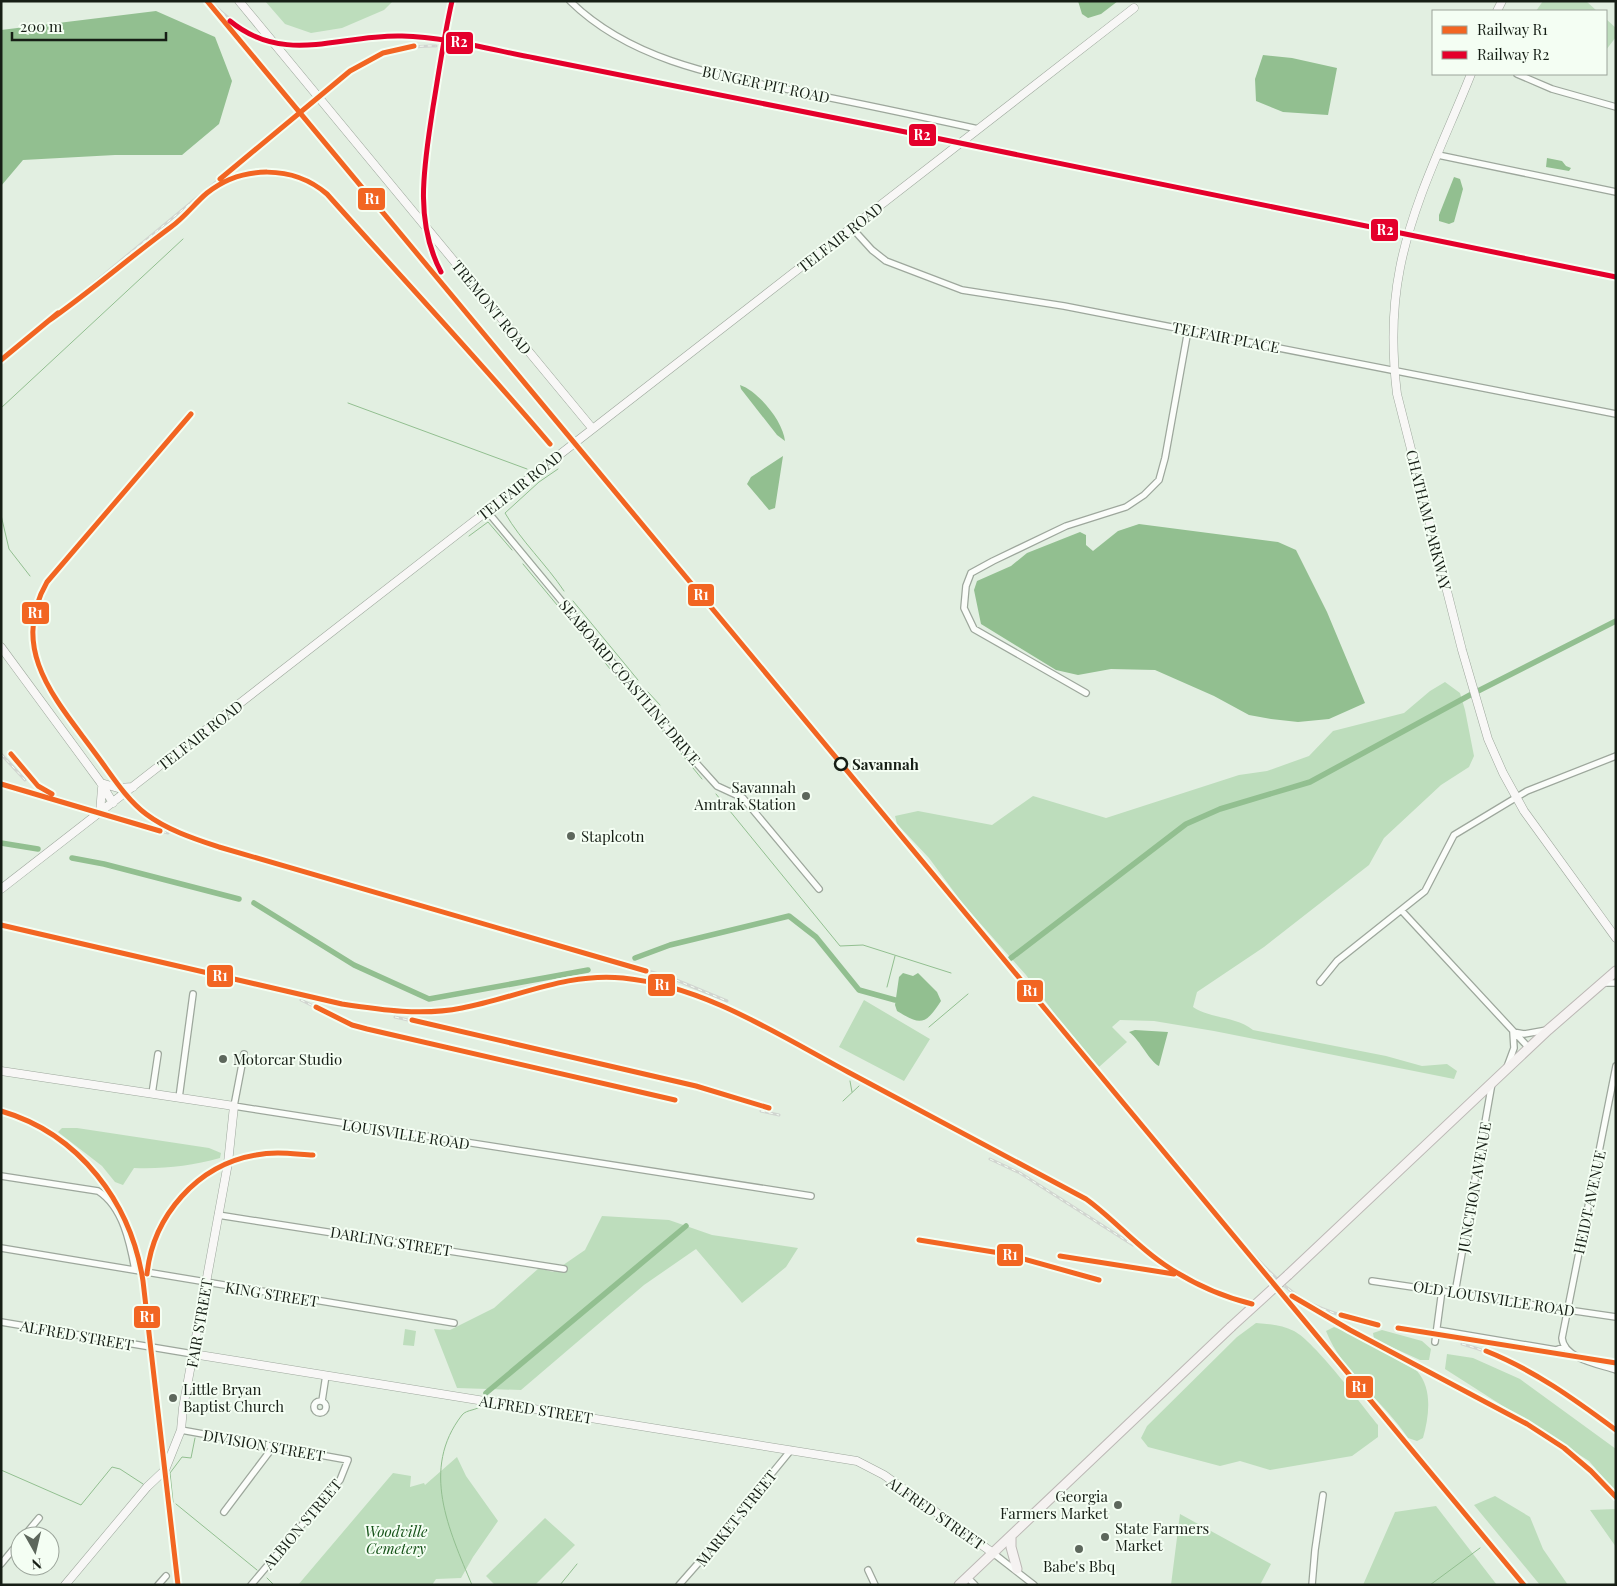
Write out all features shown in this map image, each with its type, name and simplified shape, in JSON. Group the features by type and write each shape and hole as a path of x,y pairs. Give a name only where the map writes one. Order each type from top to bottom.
{"main road":[{"path":"959,1585 1492,1082 1616,970"},
{"path":"1011,1536 1011,1547 1017,1569"}],"street":[{"name":"TREMONT ROAD","path":"239,1 592,428"},
{"name":"BUNGER PIT ROAD","path":"570,1 599,25 621,38 651,53 706,72 978,129"},
{"name":"TELFAIR ROAD","path":"1,889 1134,8"},
{"name":"CHATHAM PARKWAY","path":"1471,75 1415,212 1400,268 1394,369 1397,394 1478,709 1502,773 1536,829 1616,938"},
{"path":"1519,75 1552,89 1616,107"},
{"path":"1438,155 1616,192"},
{"name":"TELFAIR PLACE","path":"852,228 886,261 962,290 1064,306 1394,369 1616,414"},
{"path":"1086,693 974,629 964,608 966,586 971,573 1066,526 1126,507 1144,495 1159,480 1165,458 1188,330"},
{"name":"SEABOARD COASTLINE DRIVE","path":"487,510 695,761 717,786 744,798 818,889"},
{"path":"1,647 115,801"},
{"path":"1320,982 1337,961 1428,887 1454,835 1516,797 1616,756"},
{"path":"101,783 118,788 133,787"},
{"path":"100,813 103,798 101,783"},
{"path":"1401,910 1529,1048"},
{"path":"1601,983 1616,983"},
{"path":"179,1098 194,994"},
{"path":"1513,1032 1527,1034 1548,1030"},
{"path":"1505,1071 1514,1048 1513,1032"},
{"path":"152,1094 158,1054"},
{"name":"FAIR STREET","path":"65,1585 147,1487 165,1470 181,1430 231,1142 234,1106 244,1054"},
{"name":"HEIDT AVENUE","path":"1566,1309 1616,1066"},
{"name":"LOUISVILLE ROAD","path":"1,1071 811,1196"},
{"name":"JUNCTION AVENUE","path":"1455,1293 1492,1082"},
{"path":"1,1176 98,1191 104,1195 116,1210 125,1231 135,1270"},
{"name":"DARLING STREET","path":"218,1215 564,1269"},
{"name":"KING STREET","path":"1,1248 135,1270 206,1284 454,1323"},
{"name":"OLD LOUISVILLE ROAD","path":"1372,1281 1616,1316"},
{"path":"1435,1342 1442,1290"},
{"path":"1566,1309 1562,1338 1564,1347 1570,1353 1616,1370"},
{"name":"ALFRED STREET","path":"1,1322 857,1461 884,1475 1017,1569 1034,1585"},
{"path":"1437,1330 1556,1350 1564,1347"},
{"path":"322,1400 326,1375"},
{"name":"DIVISION STREET","path":"181,1430 348,1460"},
{"path":"224,1512 273,1447"},
{"name":"MARKET STREET","path":"679,1585 702,1560 791,1450"},
{"name":"ALBION STREET","path":"251,1585 340,1480 348,1460"},
{"path":"1312,1585 1314,1550 1322,1495"},
{"path":"32,1526 39,1518"},
{"path":"1,1564 10,1553"},
{"path":"868,1570 876,1585"},
{"path":"158,1585 166,1576"},
{"path":"967,1577 976,1585"}],"green space":[{"path":"265,1 393,1 384,10 342,28 311,33 285,24"},
{"path":"1543,1 1586,1 1596,10 1537,10"},
{"path":"1607,20 1616,28 1616,37 1607,49"},
{"path":"1445,682 1460,693 1465,710 1474,756 1469,767 1441,785 1384,838 1369,865 1264,947 1197,992 1193,1007 1207,1014 1239,1022 1253,1030 1386,1056 1422,1066 1447,1064 1457,1071 1454,1079 1214,1031 1154,1021 1120,1020 1112,1027 1127,1042 1099,1067 1057,1017 1026,975 963,904 929,858 897,824 895,816 918,811 992,825 1033,796 1106,818 1239,775 1267,771 1309,756 1333,731 1404,713 1430,691"},
{"path":"864,1000 930,1039 904,1081 839,1047"},
{"path":"62,1128 77,1128 209,1148 221,1153 220,1158 188,1165 134,1168 123,1185 115,1182 102,1166 58,1132"},
{"path":"602,1216 669,1220 712,1235 798,1248 786,1267 742,1303 696,1249 644,1285 521,1390 457,1388 434,1329 450,1330 494,1308 539,1268 553,1272 585,1250"},
{"path":"1256,1323 1285,1327 1303,1337 1314,1347 1378,1425 1378,1437 1352,1456 1270,1470 1240,1461 1220,1466 1148,1447 1141,1438 1147,1426 1237,1337"},
{"path":"1334,1327 1353,1335 1417,1371 1426,1386 1428,1394 1427,1421 1423,1438 1417,1441 1408,1438 1342,1360 1326,1331"},
{"path":"405,1329 416,1331 414,1346 403,1345"},
{"path":"1382,1330 1422,1341 1431,1349 1429,1360 1420,1360 1374,1339 1373,1333"},
{"path":"1447,1354 1473,1358 1520,1379 1616,1449 1616,1492 1589,1461 1445,1369"},
{"name":"Woodville Cemetery","path":"457,1457 466,1476 498,1521 461,1578 436,1579 432,1585 298,1585 393,1473 411,1476 410,1487 424,1483 425,1485"},
{"path":"1495,1496 1530,1517 1543,1549 1568,1585 1540,1585 1474,1505"},
{"path":"1436,1506 1497,1585 1363,1585 1395,1512"},
{"path":"1616,1509 1616,1547 1590,1510"},
{"path":"1180,1514 1271,1564 1260,1585 1171,1585"},
{"path":"545,1518 575,1545 535,1585 495,1585 486,1576"}],"shaded area":[{"path":"1078,1 1118,1 1101,14 1088,18 1082,14"},
{"path":"156,11 215,37 232,81 219,124 182,155 115,155 23,160 1,186 1,30"},
{"path":"1263,55 1292,58 1337,68 1328,115 1283,112 1256,101 1255,79"},
{"path":"1547,158 1562,161 1571,168 1569,171 1546,167"},
{"path":"1454,177 1460,179 1463,189 1454,222 1449,224 1439,221 1439,215"},
{"path":"740,385 762,400 775,416 785,441 777,435 741,389"},
{"path":"783,456 775,508 769,510 747,484 751,477"},
{"path":"1139,524 1278,542 1296,550 1327,612 1365,703 1329,719 1298,722 1249,715 1214,696 1155,670 1111,669 1078,675 1056,670 981,624 974,590 977,581 1011,566 1027,553 1080,532 1086,535 1086,545 1093,551 1118,531"},
{"path":"903,973 913,976 918,973 937,992 941,1001 931,1015 922,1021 911,1019 897,1011 895,1005 899,977"},
{"path":"1135,1030 1168,1032 1159,1066 1129,1032"}],"waterway":[{"path":"1,408 183,239"},
{"path":"348,403 527,469"},
{"path":"558,469 539,482 505,513 518,533 564,591"},
{"path":"1,515 9,549 30,576"},
{"path":"469,536 488,522 512,550"},
{"path":"523,564 592,647"},
{"path":"573,601 638,680"},
{"path":"1478,691 1616,621"},
{"path":"602,659 628,691"},
{"path":"648,692 660,705"},
{"path":"1011,958 1186,824 1220,809 1310,782 1470,695"},
{"path":"639,702 702,779"},
{"path":"716,794 840,946 863,945 951,973"},
{"path":"1,843 38,849"},
{"path":"72,858 104,864 239,899"},
{"path":"254,903 354,965 429,999 588,970"},
{"path":"635,958 670,945 789,916 816,937 859,990 895,1000"},
{"path":"887,987 895,956"},
{"path":"929,1027 968,994"},
{"path":"850,1081 852,1092"},
{"path":"843,1101 859,1086"},
{"path":"486,1393 686,1226"},
{"path":"472,1585 448,1521 443,1500 441,1478 443,1457 449,1436 462,1415 482,1405"},
{"path":"173,1502 170,1473 182,1457 191,1458 195,1438"},
{"path":"1,1470 81,1505 112,1467 120,1469 143,1484"},
{"path":"176,1504 257,1570"},
{"path":"1430,1585 1480,1548"},
{"path":"560,1585 577,1564"},
{"path":"267,1578 274,1585"}],"railway":[{"path":"210,1 244,29 257,36 284,45 314,46 384,36 443,41 961,142 1616,277"},
{"path":"224,22 485,335"},
{"path":"1,360 350,71 370,59 391,51 413,47 436,46"},
{"path":"220,184 247,174 275,172 303,179 327,194"},
{"path":"409,286 485,367 550,444"},
{"path":"491,342 1213,1211"},
{"path":"191,414 47,582 37,605 33,626 34,646 39,665 48,684 104,764 137,805 165,825 219,847 669,977 727,1001"},
{"path":"1,754 25,780"},
{"path":"11,754 38,786 54,795"},
{"path":"1,784 168,833"},
{"path":"1,925 342,1004 387,1010 432,1012 462,1008 562,982 602,977 653,983 682,991 711,1001 767,1028 1086,1199 1154,1258 1175,1272 1207,1289 1252,1304"},
{"path":"301,1000 352,1025 675,1100"},
{"path":"395,1017 696,1086 769,1108"},
{"path":"1,1111 29,1122 55,1136 77,1154 97,1175 114,1199 127,1225 137,1252 143,1281 178,1585"},
{"path":"761,1111 779,1115"},
{"path":"147,1278 149,1256 156,1235 166,1216 180,1198 196,1183 215,1170 235,1161 256,1155 277,1153 313,1155"},
{"path":"990,1159 1020,1173 1133,1245"},
{"path":"1221,1220 1268,1270 1298,1296 1327,1310 1378,1325"},
{"path":"919,1240 1006,1254 1099,1280"},
{"path":"1060,1256 1173,1274"},
{"path":"1398,1328 1616,1363"},
{"path":"1462,1344 1504,1359 1524,1369 1562,1391 1616,1430"}],"rail line":[{"name":"R1","path":"207,1 1524,1585"},
{"name":"R2","path":"441,272 432,252 427,232 424,190 433,107 452,1"},
{"name":"R2","path":"230,21 251,34 271,42 292,45 313,45 402,36 469,44 1616,277"},
{"name":"R1","path":"220,179 350,71 383,53 414,46"},
{"name":"R1","path":"47,322 176,223 207,193 221,184 251,173 283,174 314,184 327,194 550,444"},
{"name":"R1","path":"1,360 58,313"},
{"name":"R1","path":"191,414 47,582 36,607 33,630 35,652 42,674 66,714 125,793 138,808 154,820 181,834 210,844 646,971"},
{"name":"R1","path":"11,754 38,786 52,794"},
{"name":"R1","path":"1,784 160,831"},
{"name":"R1","path":"1,925 342,1004 387,1010 432,1012 462,1008 562,982 602,977 653,983 682,991 711,1001 767,1028 1086,1199 1154,1258 1175,1272 1207,1289 1252,1304"},
{"name":"R1","path":"316,1007 352,1025 367,1029 675,1100"},
{"name":"R1","path":"412,1020 696,1086 769,1108"},
{"name":"R1","path":"1,1111 29,1122 55,1136 77,1154 97,1175 114,1199 127,1225 137,1252 143,1281 178,1585"},
{"name":"R1","path":"147,1274 158,1232 182,1196 197,1182 215,1170 235,1161 256,1155 277,1153 313,1155"},
{"name":"R1","path":"919,1240 1006,1254 1099,1280"},
{"name":"R1","path":"1060,1256 1174,1274"},
{"name":"R1","path":"1292,1296 1350,1330 1527,1424 1564,1448 1591,1471 1616,1497"},
{"name":"R1","path":"1341,1315 1378,1325"},
{"name":"R1","path":"1398,1328 1616,1363"},
{"name":"R1","path":"1486,1351 1537,1376 1569,1396 1616,1430"}],"place":[{"name":"Savannah","path":"841,764"},
{"name":"Savannah Amtrak Station","path":"806,796"},
{"name":"Staplcotn","path":"571,836"},
{"name":"Motorcar Studio","path":"223,1059"},
{"name":"Little Bryan Baptist Church","path":"173,1398"},
{"name":"Georgia Farmers Market","path":"1118,1505"},
{"name":"State Farmers Market","path":"1105,1537"},
{"name":"Babe's Bbq","path":"1079,1549"}]}
